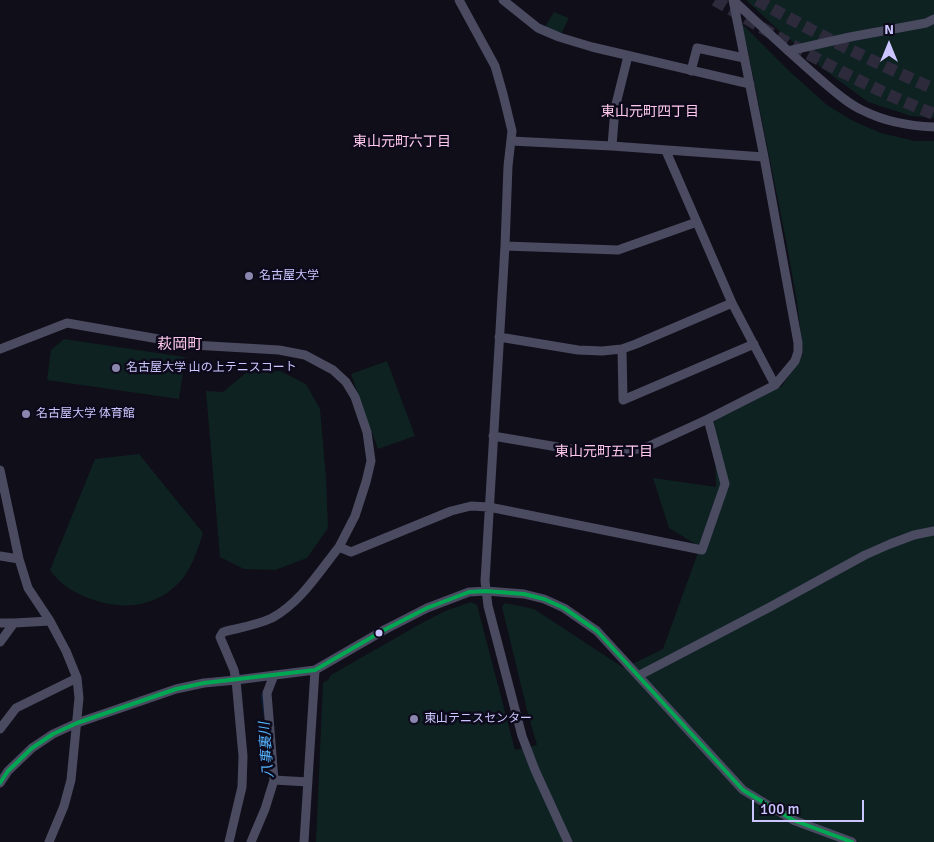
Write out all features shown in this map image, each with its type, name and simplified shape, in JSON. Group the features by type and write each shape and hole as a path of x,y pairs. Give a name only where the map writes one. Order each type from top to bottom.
{"street":[{"path":"458,0 495,66 512,131 508,166 485,581 486,591 488,606 522,736 535,770 568,842"},
{"path":"503,0 538,28 559,37 628,56 750,84"},
{"path":"733,0 839,95 863,111 889,121 934,127"},
{"path":"493,436 593,453 619,453 647,447 776,385 795,361 798,343 733,0"},
{"path":"788,51 850,36 926,23 934,19"},
{"path":"691,71 697,48 744,58"},
{"path":"612,146 615,108 628,56"},
{"path":"511,141 764,157"},
{"path":"666,151 732,303 776,385"},
{"path":"505,246 618,250 697,222"},
{"path":"499,337 578,350 602,351 622,349 732,303"},
{"path":"0,349 67,323 192,344 279,350 305,355 333,370 346,382 355,397 366,432 371,461 355,516 339,547 310,585 290,606 270,618 242,628 223,632 220,637 234,670 236,680 243,756 242,788 229,842"},
{"path":"622,349 623,400 754,344"},
{"path":"339,547 351,552 451,511 471,506 489,507 702,550 725,484 708,419"},
{"path":"0,470 19,559 28,588 50,621 66,650 77,678 79,698 71,780 64,806 49,842"},
{"path":"638,676 865,555 914,535 934,531"},
{"path":"0,556 19,559"},
{"path":"0,783 8,771 32,748 53,734 77,723 176,688 315,670 427,608 469,592 486,591 524,594 564,608 597,631 743,790 793,820 852,842"},
{"path":"0,623 50,621"},
{"path":"0,642 14,623"},
{"path":"304,842 315,670"},
{"path":"251,842 274,780 267,693 274,675"},
{"path":"0,729 16,708 77,678"},
{"path":"274,780 308,782"}],"green space":[{"path":"746,0 934,0 934,118 911,116 868,102 819,66 815,57 786,37"},
{"path":"554,12 569,18 561,34 545,27"},
{"path":"741,23 788,70 827,105 853,121 881,133 915,141 934,141 934,842 316,842 323,683 331,675 420,624 445,611 471,602 477,605 515,750 537,745 502,607 505,603 534,609 624,668 663,649 700,547 669,528 653,478 716,487 714,419 782,386 803,354 797,302 786,240"},
{"name":"名古屋大学 山の上テニスコート","path":"64,339 185,357 179,399 47,380 51,350"},
{"path":"387,361 415,436 378,449 351,374"},
{"path":"280,371 306,384 320,409 328,528 307,558 275,570 244,569 220,557 206,391 223,392 246,373"},
{"path":"139,454 203,533 195,556 189,569 170,591 146,603 119,605 85,597 63,584 50,570 95,459"}],"waterway":[{"name":"八事裏川","path":"264,692 262,696 265,716"}],"tunnel":[{"path":"715,0 822,62 934,114"},
{"path":"757,0 844,47 934,89"}],"transit line":[{"path":"0,783 8,771 32,748 53,734 77,723 176,689 204,683 315,670 427,608 469,592 486,591 524,594 544,599 564,608 597,631 743,790 793,820 852,842"}],"place":[{"name":"名古屋大学","path":"249,276"},
{"name":"名古屋大学 山の上テニスコート","path":"116,368"},
{"name":"名古屋大学 体育館","path":"26,414"},
{"name":"東山テニスセンター","path":"414,719"}],"district":[{"name":"東山元町四丁目","path":"650,112"},
{"name":"東山元町六丁目","path":"402,142"},
{"name":"萩岡町","path":"180,345"},
{"name":"東山元町五丁目","path":"604,452"}]}
